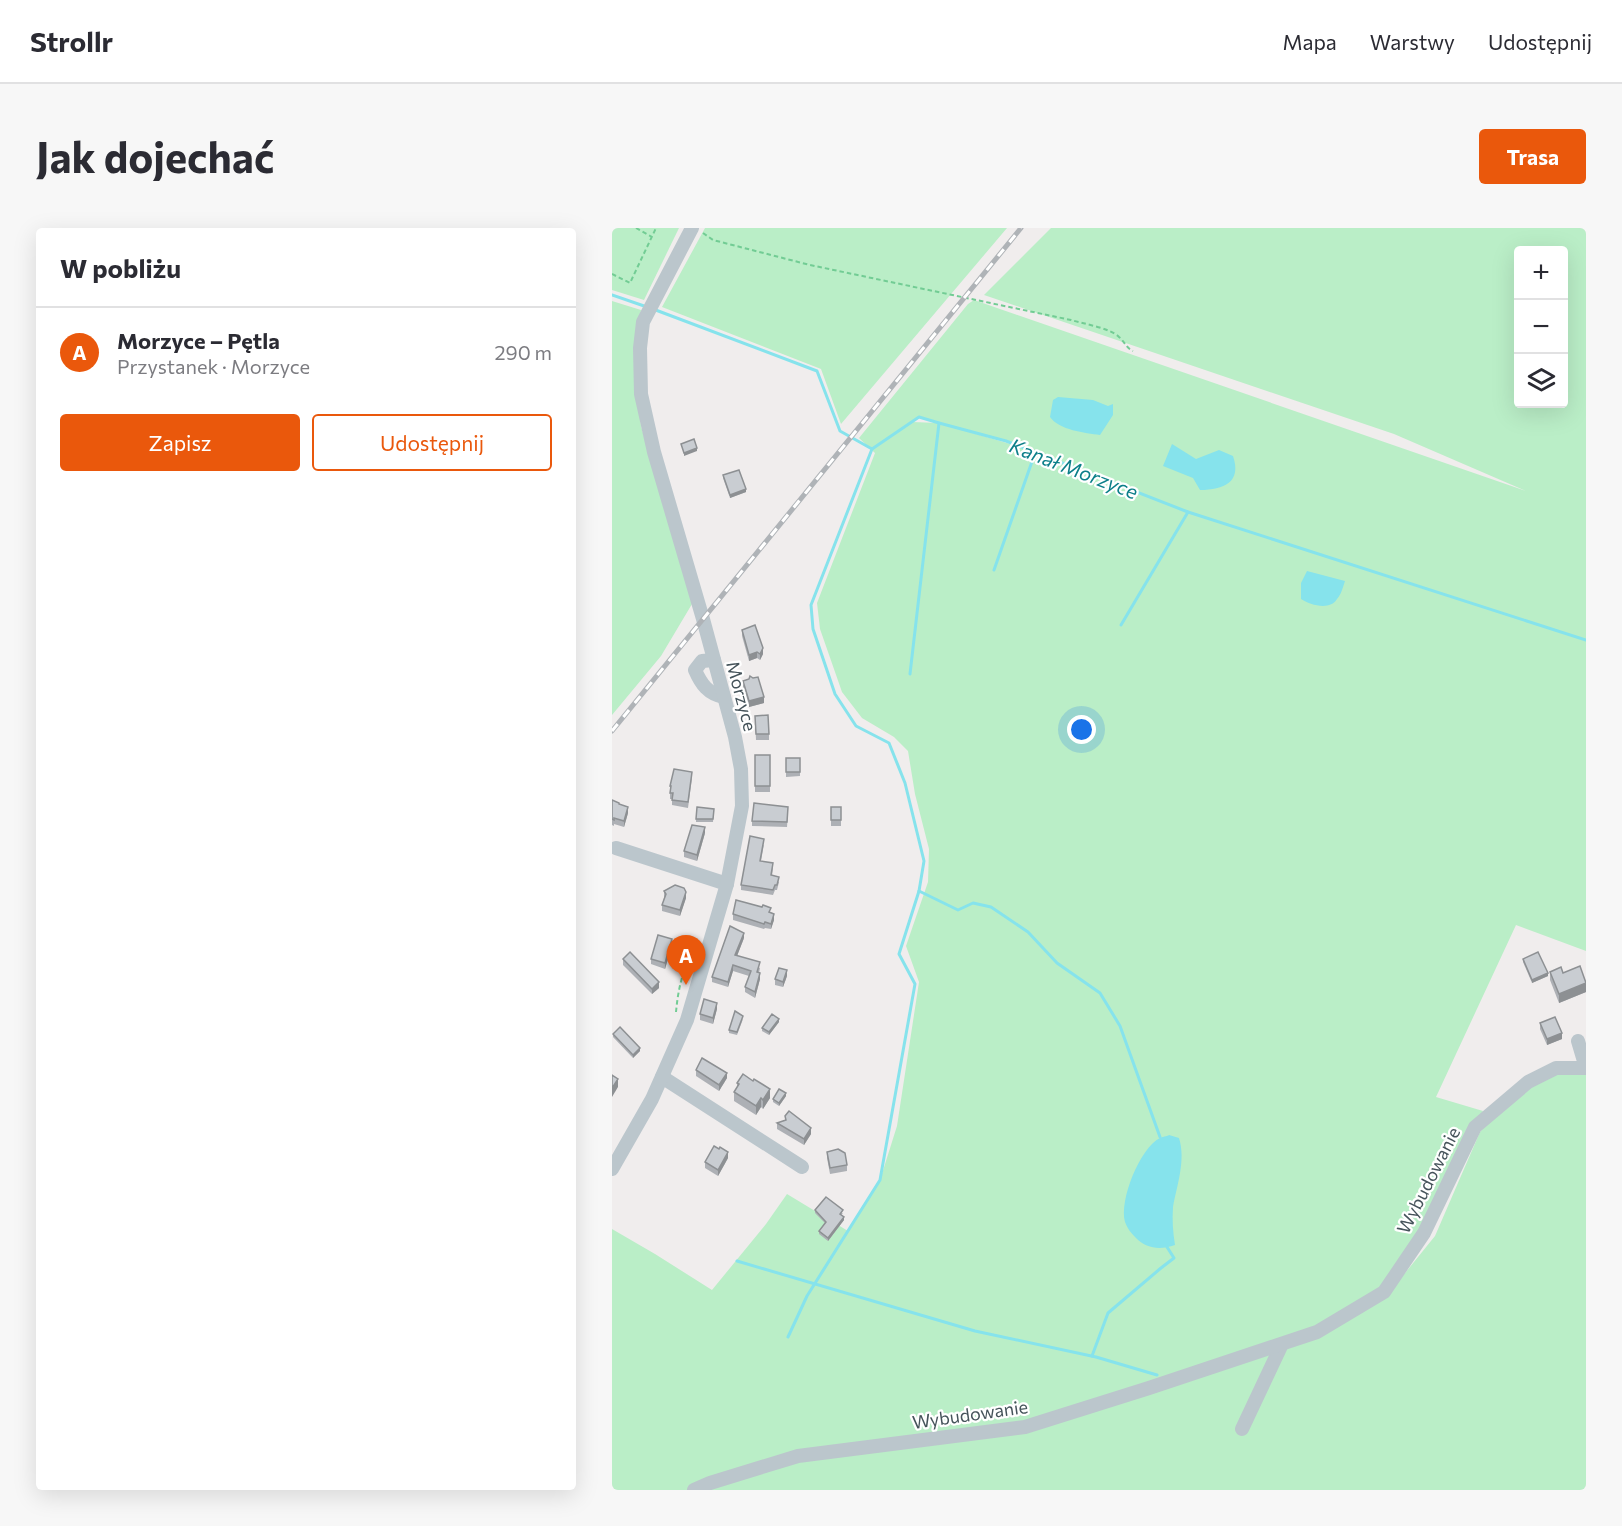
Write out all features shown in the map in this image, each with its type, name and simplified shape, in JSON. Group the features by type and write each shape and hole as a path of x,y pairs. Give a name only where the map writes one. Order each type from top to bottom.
{"street":[{"name":"Morzyce","path":"612,1169 652,1099 687,1020 727,884 742,806 741,769 724,697 654,452 641,394 640,348 643,322 694,228"},
{"path":"714,660 702,662 695,670 700,682 714,695 724,697"},
{"path":"616,848 727,884"},
{"name":"Wybudowanie","path":"694,1490 798,1456 1024,1427 1317,1332 1384,1292 1424,1233 1475,1127 1528,1082 1556,1068 1586,1068 1578,1041"},
{"path":"662,1077 802,1167"},
{"path":"1242,1429 1282,1344"}],"path":[{"path":"636,228 652,237"},
{"path":"612,274 630,284 656,228"},
{"path":"694,228 713,240 810,265 1071,320 1111,332 1133,351"},
{"path":"675,1017 678,990 689,959 695,950"}],"green space":[{"path":"612,228 679,228 644,300 612,290"},
{"path":"705,228 1007,228 841,424 821,369 662,307"},
{"path":"1051,228 1586,228 1586,951 1516,925 1436,1097 1483,1111 1401,1278 1435,1236 1480,1132 1508,1098 1551,1073 1586,1074 1586,1490 612,1490 612,1229 712,1290 766,1224 787,1194 848,1231 880,1180 897,1126 919,982 906,946 928,882 929,849 915,794 908,751 894,737 862,718 842,692 820,629 817,603 875,453 859,438 968,304 974,300 1526,491 1394,434 984,295","holes":["919,417 1017,446 939,423 912,422"]},
{"path":"612,301 641,310 635,381 641,426 692,604 661,656 612,715"}],"water":[{"path":"1058,397 1093,400 1108,406 1113,404 1113,415 1100,435 1066,428 1050,417 1053,400"},
{"path":"1172,444 1196,459 1219,450 1233,456 1235,472 1233,478 1223,486 1200,490 1193,478 1163,466"},
{"path":"1307,571 1345,581 1334,603 1320,606 1301,599 1301,583"},
{"path":"1169,1135 1179,1138 1182,1155 1173,1207 1175,1245 1154,1248 1140,1242 1128,1228 1125,1222 1125,1201 1128,1188 1145,1152 1160,1138"}],"building":[{"path":"694,439 697,448 684,453 681,444"},
{"path":"739,470 746,489 730,495 723,475"},
{"path":"755,625 763,648 760,654 757,652 749,655 742,630"},
{"path":"750,676 758,677 764,697 749,701 743,681 749,679"},
{"path":"768,715 769,734 756,734 755,716"},
{"path":"755,755 770,755 770,786 755,786"},
{"path":"786,758 800,758 800,772 786,772"},
{"path":"674,769 692,772 688,802 672,800 673,793 670,793 670,786"},
{"path":"612,800 628,807 624,821 612,819"},
{"path":"754,803 788,807 787,822 752,821"},
{"path":"697,807 714,809 713,819 696,819"},
{"path":"831,807 841,807 841,820 831,820"},
{"path":"692,825 705,827 697,855 684,851"},
{"path":"750,836 764,839 760,861 773,863 771,875 779,877 773,890 741,885"},
{"path":"675,885 684,888 686,892 680,910 662,905 666,894 664,891"},
{"path":"736,900 771,908 769,912 774,914 771,924 733,914"},
{"path":"730,926 744,933 735,955 760,962 757,972 760,973 755,992 745,987 751,971 733,965 728,982 712,977"},
{"path":"658,935 672,939 665,963 651,959"},
{"path":"630,952 659,982 652,989 623,959"},
{"path":"1538,952 1548,973 1532,980 1523,959"},
{"path":"1580,966 1586,983 1559,994 1550,972 1561,967 1563,973"},
{"path":"779,968 787,970 783,982 775,979"},
{"path":"704,999 717,1003 713,1018 700,1014"},
{"path":"735,1011 743,1016 737,1032 729,1030"},
{"path":"772,1014 779,1019 769,1032 762,1028"},
{"path":"1555,1017 1562,1033 1547,1039 1540,1023"},
{"path":"620,1027 640,1048 633,1055 613,1034"},
{"path":"702,1058 727,1073 719,1085 696,1070"},
{"path":"743,1074 770,1089 756,1106 734,1092"},
{"path":"612,1075 618,1079 612,1088"},
{"path":"779,1089 786,1093 779,1103 773,1099"},
{"path":"789,1111 811,1128 804,1139 777,1123 786,1120 785,1116"},
{"path":"714,1146 728,1152 718,1170 705,1162"},
{"path":"838,1149 845,1153 847,1165 830,1168 827,1152"},
{"path":"826,1197 843,1210 840,1214 844,1217 828,1238 819,1231 826,1222 815,1210"}],"waterway":[{"name":"Kanał Morzyce","path":"612,295 647,307"},
{"name":"Kanał Morzyce","path":"653,309 817,371 840,431 872,449 919,417 1006,441 1188,512 1586,640"},
{"path":"910,674 939,423"},
{"path":"788,1337 807,1296 880,1180 915,984 899,954 919,891 924,861 905,783 889,743 856,726 835,694 813,629 811,605 872,449"},
{"path":"994,570 1035,453"},
{"path":"1121,625 1188,512"},
{"path":"919,891 958,910 973,903 991,907 1028,932 1057,963 1100,993 1120,1026 1160,1137"},
{"path":"1092,1356 1108,1313 1174,1258 1167,1247"},
{"path":"737,1261 975,1331 1096,1357 1157,1375"}],"railway":[{"path":"612,731 1021,228"}],"place":[{"name":"Morzyce – Pętla","path":"686,985"}]}
